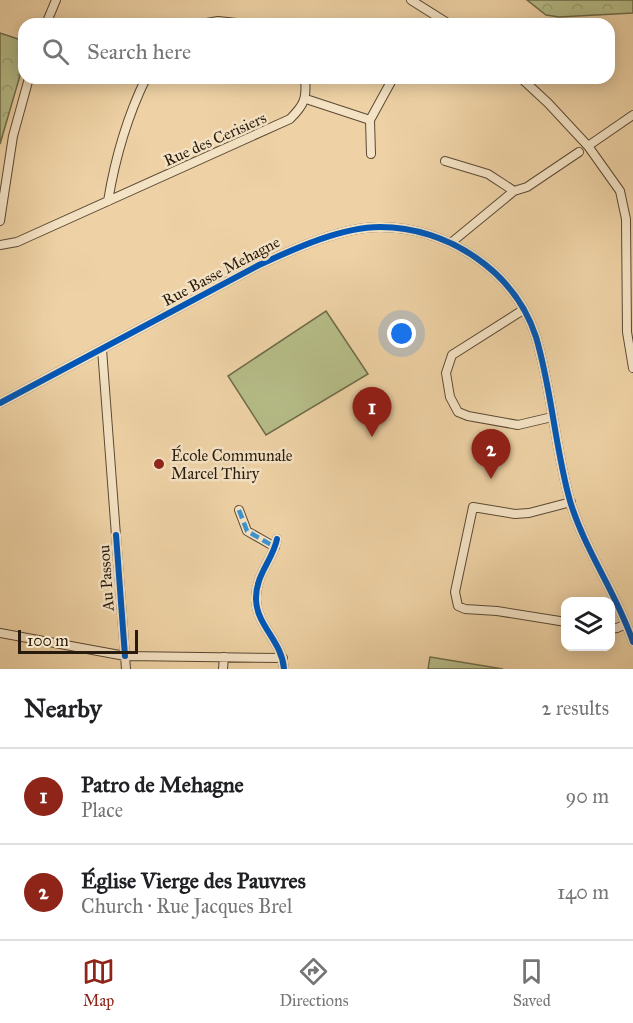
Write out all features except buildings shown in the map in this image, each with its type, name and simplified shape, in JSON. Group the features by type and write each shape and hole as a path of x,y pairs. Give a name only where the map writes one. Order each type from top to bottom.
{"street":[{"path":"48,18 56,0"},
{"path":"411,0 440,18"},
{"path":"0,221 13,136 27,84"},
{"path":"108,201 125,130 144,84"},
{"path":"306,84 306,99 370,120"},
{"path":"371,154 370,120 390,84"},
{"path":"527,84 549,103 588,146 620,191 624,205 627,332 633,368"},
{"name":"Rue des Cerisiers","path":"0,245 17,242 290,119 306,99"},
{"path":"588,146 633,115"},
{"path":"452,242 514,191 526,187 579,152"},
{"path":"445,160 488,174 514,191"},
{"name":"Rue Basse Mehagne","path":"0,403 292,249 327,237 380,227 421,232 452,242 479,259 499,277 523,310 535,335 571,502 633,642"},
{"path":"523,310 452,355 446,373 450,397 458,412 468,416 518,425 552,417"},
{"name":"Au Passou","path":"102,349 126,669"},
{"path":"561,621 497,611 465,609 458,606 455,592 473,507 515,514 529,513 571,502"},
{"path":"239,510 247,531 276,543 262,571 256,602 263,622 280,648 284,669"},
{"path":"615,628 626,624"},
{"path":"0,633 125,656 283,658"},
{"path":"223,669 224,657"}],"green space":[{"path":"527,0 633,0 633,13 559,17 546,15"},
{"path":"0,33 18,39 18,82 0,144"},
{"path":"326,311 368,374 266,435 228,376"},
{"path":"430,657 503,669 428,669"}],"marked path":[{"path":"239,510 247,531 275,547"}],"cycle path":[{"path":"0,403 259,265 302,246 365,228 405,229 430,235 453,244 475,257 495,273 526,313 541,357 570,501 584,537 619,607 633,642"},
{"path":"116,535 125,656"},
{"path":"277,539 258,583 256,600 261,618 279,650 284,669"}],"place":[{"name":"Patro de Mehagne","path":"372,437"},
{"name":"École Communale Marcel Thiry","path":"159,464"},
{"name":"Église Vierge des Pauvres","path":"491,479"}]}
